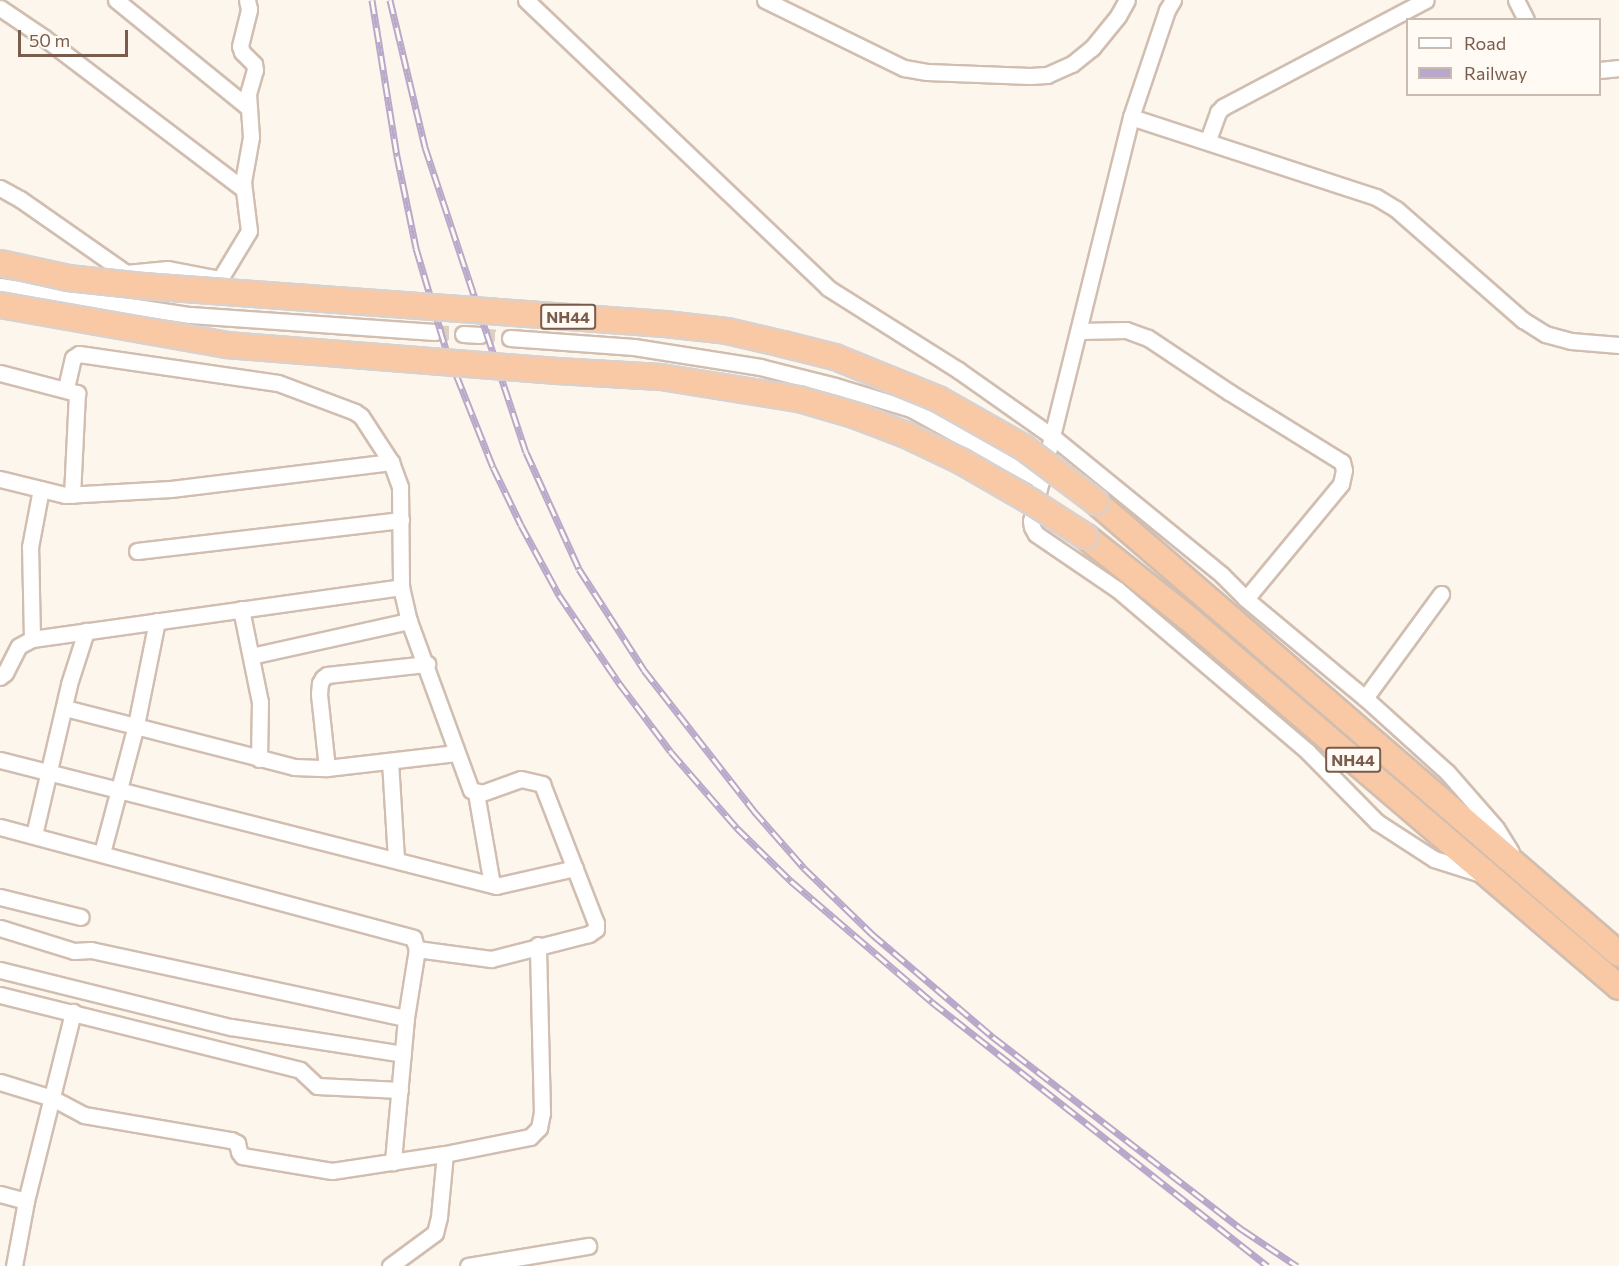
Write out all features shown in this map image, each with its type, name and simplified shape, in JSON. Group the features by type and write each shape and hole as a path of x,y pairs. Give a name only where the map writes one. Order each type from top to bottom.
{"highway":[{"name":"NH44","path":"0,263 68,278 155,287 665,324 727,332 835,357 938,399 1023,447 1096,502 1619,954"},
{"name":"NH44","path":"0,304 226,345 557,371 661,376 799,399 854,415 906,435 960,461 1032,502 1084,536 1189,619 1619,987"}],"street":[{"path":"116,0 249,108"},
{"path":"0,188 20,199 126,273 168,269 220,279 248,234 243,189 251,137 248,94 255,67 242,52 240,41 249,9 247,0"},
{"path":"526,0 828,288 958,370 1053,437 1222,575 1246,600 1365,698 1447,772 1496,828 1520,868"},
{"path":"765,0 904,68 927,72 1030,76 1047,75 1072,64 1092,48 1118,16 1127,0"},
{"path":"1208,140 1218,112 1223,107 1426,0"},
{"path":"1516,0 1525,18"},
{"path":"1169,3 1131,117 1031,521 1036,534 1118,590 1307,751 1377,822 1434,860 1492,878"},
{"path":"0,8 44,37 243,189"},
{"path":"1601,70 1619,68"},
{"path":"1131,117 1208,140 1376,197 1396,209 1523,320 1545,334 1571,341 1619,345"},
{"path":"0,286 190,315 434,332"},
{"path":"1079,330 1126,330 1148,338 1229,392 1342,462 1344,470 1341,484 1246,600"},
{"path":"464,334 480,335"},
{"path":"510,338 634,347 760,367 835,386 911,409 1042,481"},
{"path":"66,388 73,358 79,354 278,382 343,405 361,417 391,462 400,487 401,586 409,621 427,664 456,753 471,790 476,794 492,885"},
{"path":"0,373 66,388 77,393 72,495"},
{"path":"0,479 72,495 171,489 391,462"},
{"path":"32,639 30,547 41,489"},
{"path":"137,551 401,520"},
{"path":"0,677 5,673 19,646 32,639 401,586"},
{"path":"1365,698 1441,594"},
{"path":"241,609 260,702 259,759"},
{"path":"102,853 136,725 157,621"},
{"path":"251,656 409,621"},
{"path":"34,836 69,684 86,631"},
{"path":"327,768 319,694 320,682 323,678 327,675 427,664"},
{"path":"65,708 294,767 327,768 456,753"},
{"path":"0,760 118,788 492,885 504,885 575,868"},
{"path":"390,761 396,824 396,860"},
{"path":"417,949 491,959 538,945 589,934 596,928 595,917 542,784 521,779 476,794"},
{"path":"0,827 410,936 415,940 417,949 406,1018 393,1162"},
{"path":"0,897 81,917"},
{"path":"0,928 74,951 91,950 406,1018"},
{"path":"0,1082 52,1098 84,1115 231,1140 237,1143 242,1156 332,1171 445,1154 530,1137 539,1128 542,1113 538,945"},
{"path":"0,970 231,1028 403,1054"},
{"path":"0,995 300,1070 317,1086 400,1090"},
{"path":"14,1266 26,1201 73,1012"},
{"path":"390,1266 435,1233 439,1217 445,1154"},
{"path":"0,1194 26,1201"},
{"path":"468,1266 588,1246"}],"tunnel":[{"path":"434,332 463,334"},
{"path":"480,335 510,338"}],"railway":[{"path":"372,0 397,156 416,248 446,349 493,467 521,525 559,595 619,683 671,752 737,828 791,881 932,1002 1268,1266"},
{"path":"390,0 425,147 526,452 579,569 644,670 754,811 804,868 872,934 993,1037 1243,1230 1297,1266"}]}
